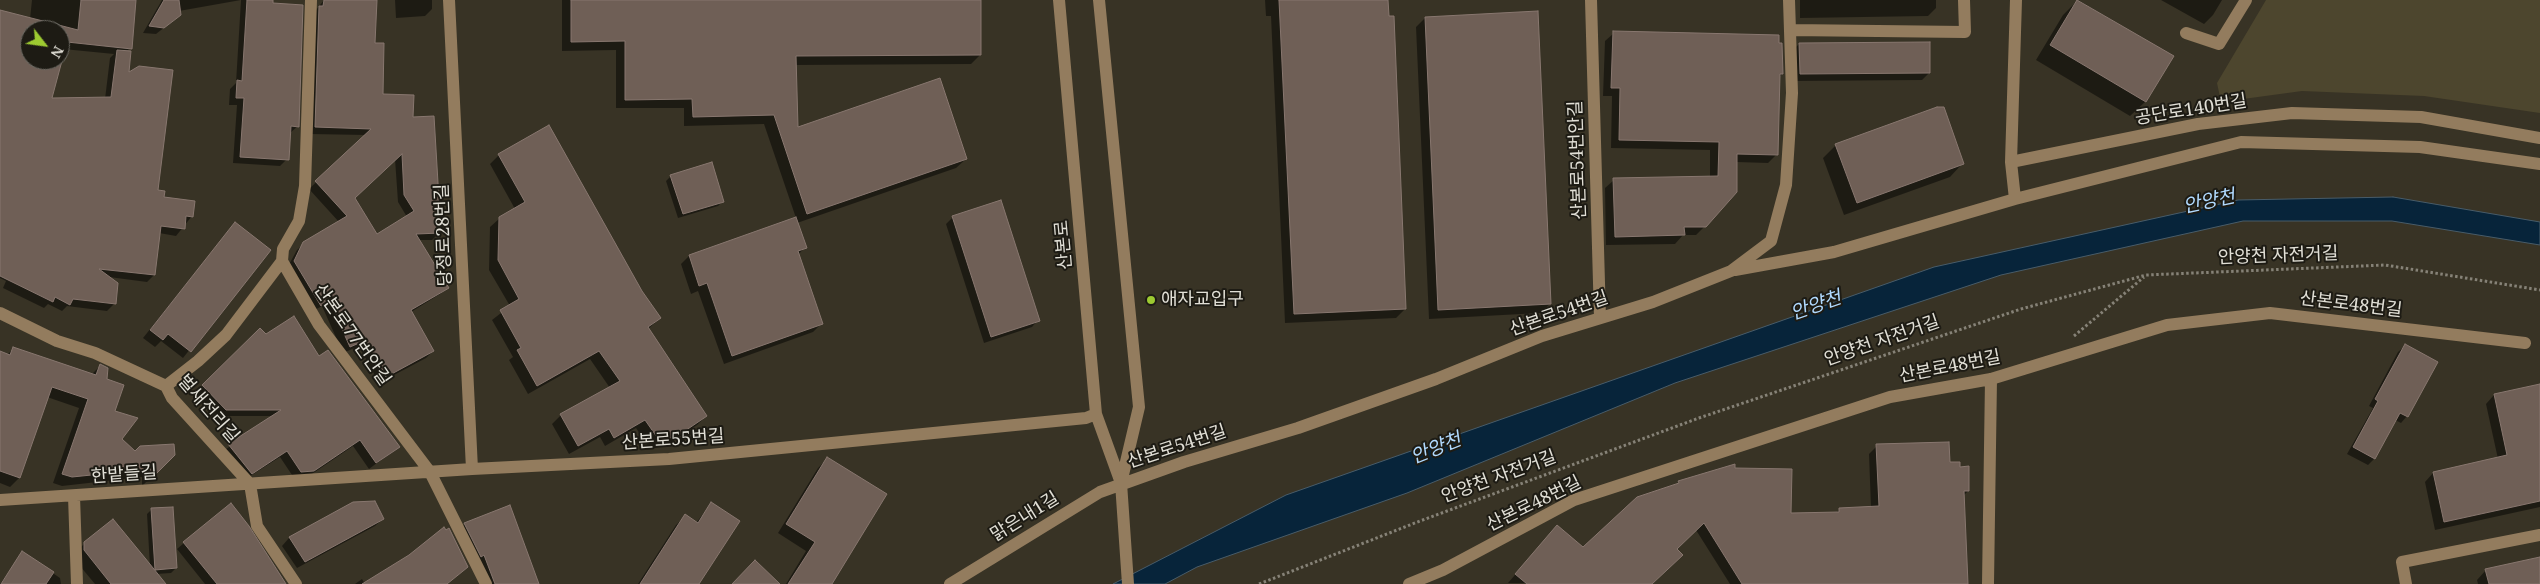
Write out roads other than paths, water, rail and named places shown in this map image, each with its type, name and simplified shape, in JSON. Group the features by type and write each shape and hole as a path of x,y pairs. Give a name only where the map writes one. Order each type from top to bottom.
{"street":[{"path":"166,386 198,361 226,335 282,261 283,249 299,221 305,186 312,0"},
{"name":"당정로28번길","path":"449,0 472,470"},
{"name":"산본로","path":"1059,0 1096,414 1121,483"},
{"name":"산본로","path":"1099,0 1139,407 1121,483 1128,584"},
{"name":"산본로54번안길","path":"1591,0 1600,318"},
{"name":"산본로54번길","path":"1121,483 1298,428 1436,379 1542,336 1653,302 1731,271 1771,241 1786,184 1792,93 1789,0"},
{"path":"1790,30 1965,32 1964,0"},
{"path":"2015,199 2011,162 2016,0"},
{"path":"2186,33 2218,44 2246,0"},
{"name":"공단로140번길","path":"2011,162 2198,124 2292,113 2421,117 2540,138"},
{"path":"1731,271 1834,252 2015,199 2241,142 2420,147 2540,164"},
{"name":"산본로77번안길","path":"282,261 319,326 430,472 486,584"},
{"name":"벌새전리길","path":"0,313 57,341 95,353 166,386 172,398 250,484"},
{"name":"산본로48번길","path":"1409,584 1443,570 1574,500 1890,397 1990,379 2167,325 2270,313 2525,343"},
{"path":"1988,584 1990,379"},
{"name":"산본로55번길","path":"250,484 669,459 1086,418 1096,414"},
{"name":"맑은내1길","path":"950,584 1100,492 1121,483"},
{"path":"250,484 257,526 296,584"},
{"name":"한밭들길","path":"0,500 250,484"},
{"path":"74,496 77,584"},
{"path":"2406,584 2402,562 2540,535"}],"water":[{"name":"안양천","path":"2393,197 2540,222 2540,245 2392,221 2243,221 2001,275 1675,383 1407,493 1197,567 1165,584 1113,584 1286,495 1934,267 2238,200"}],"place":[{"name":"애자교입구","path":"1151,300"}]}
